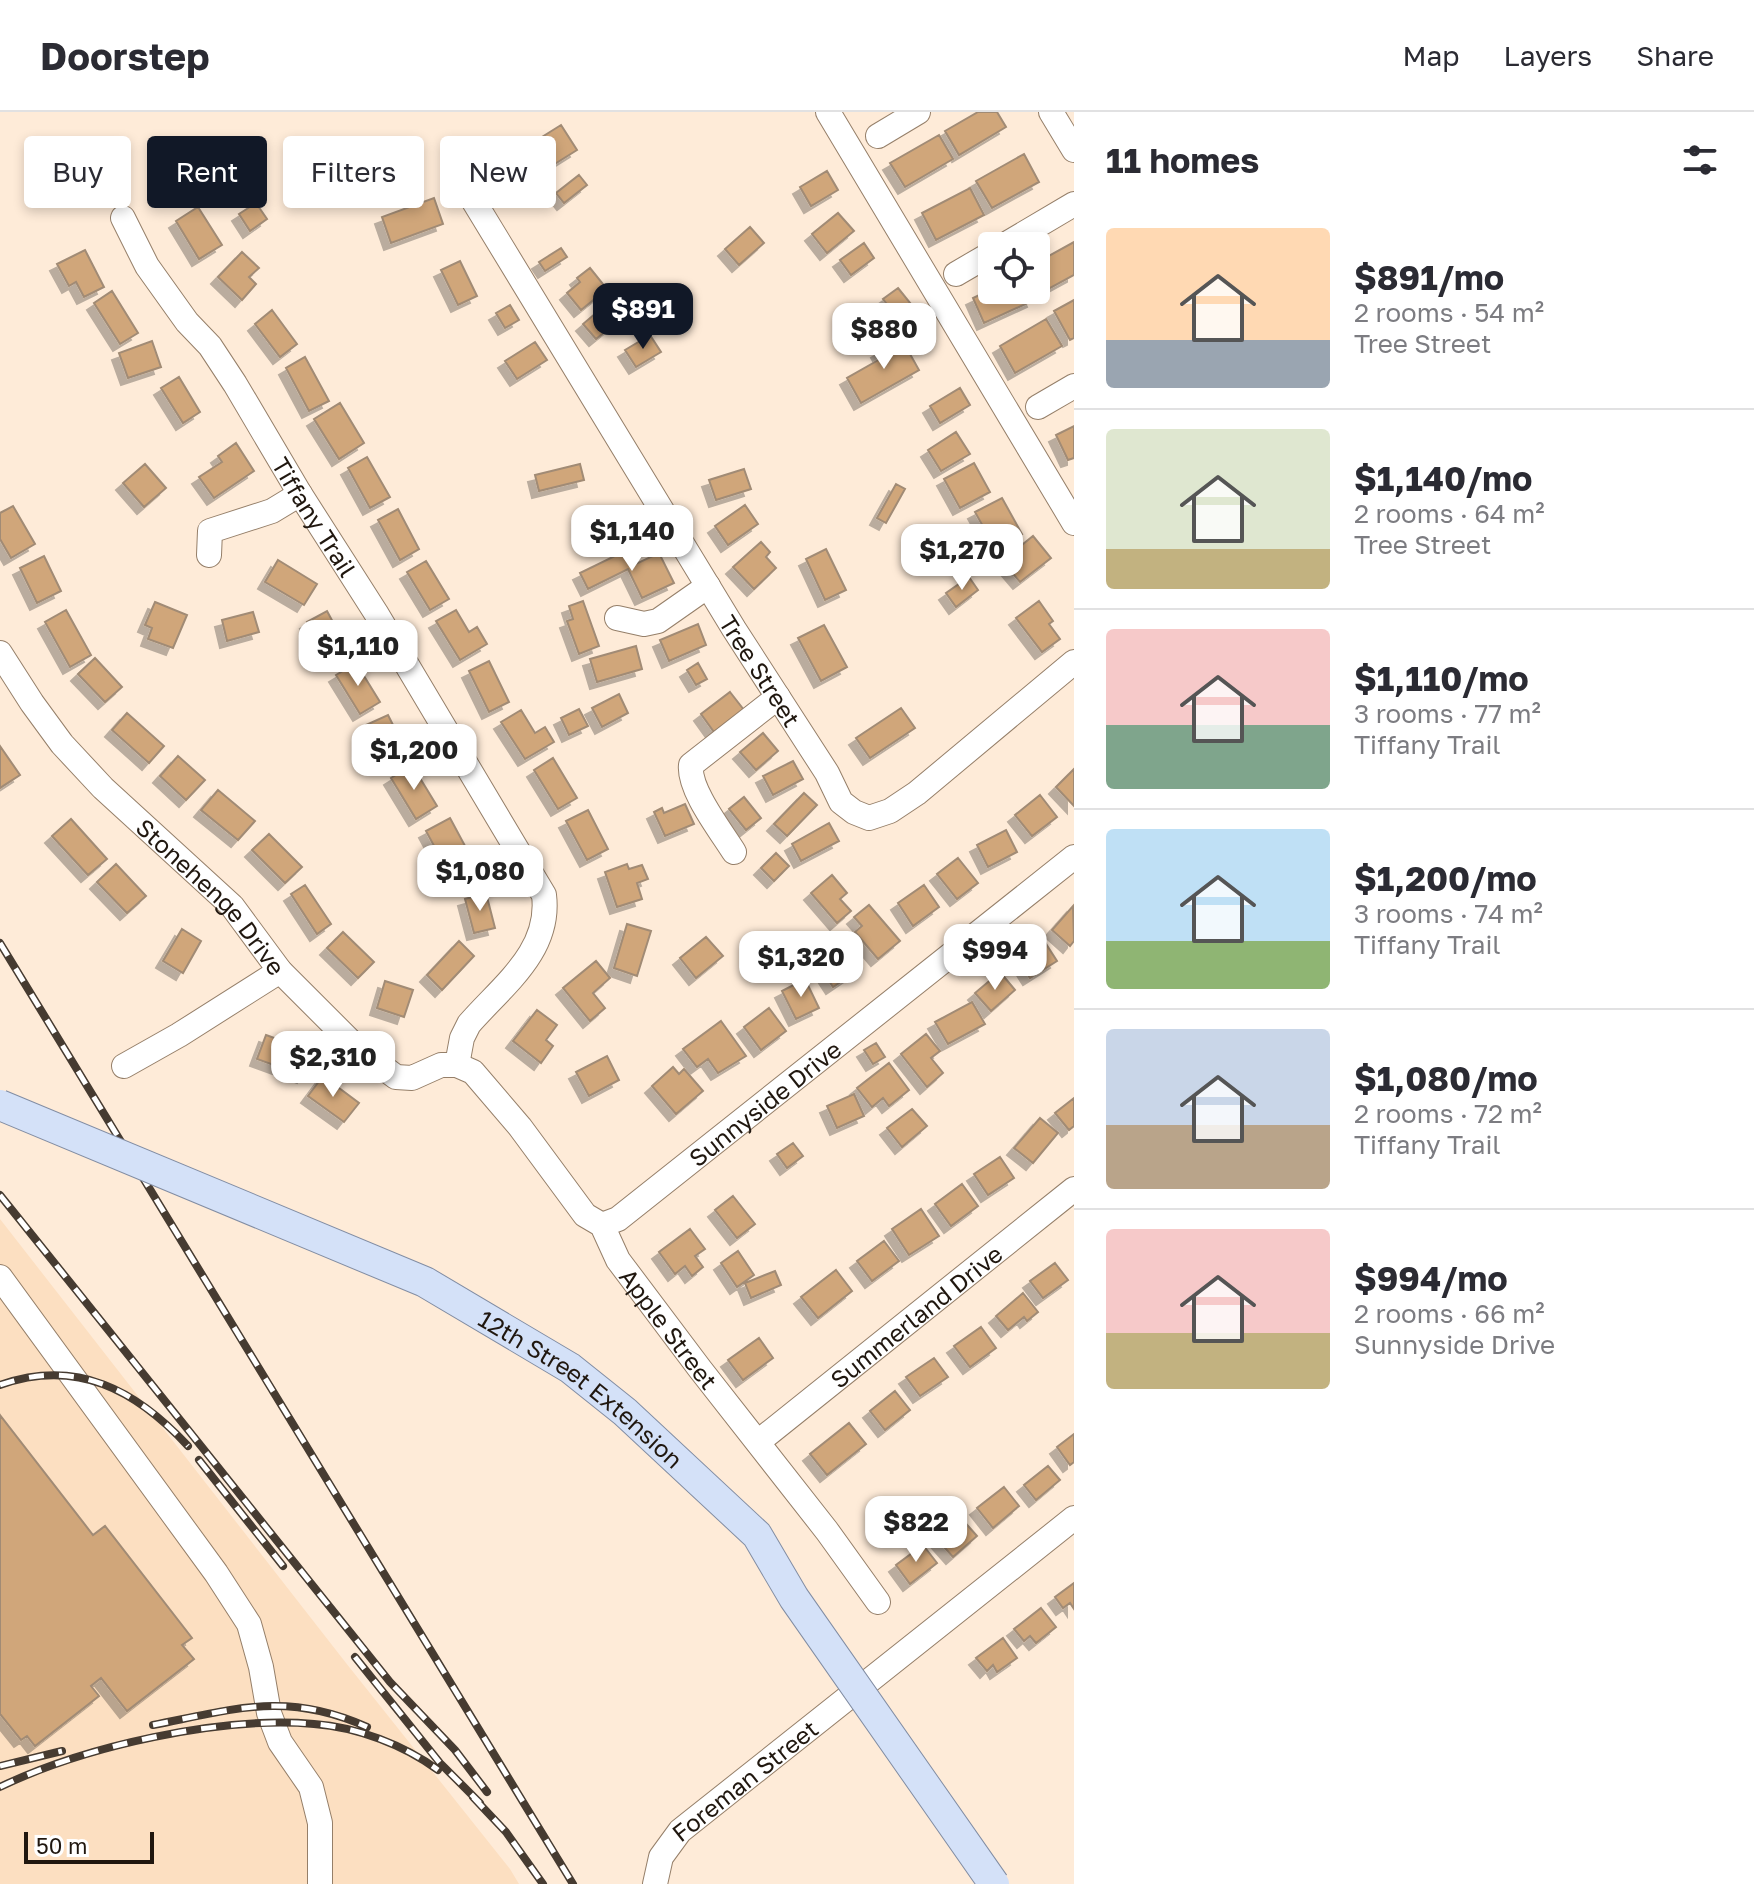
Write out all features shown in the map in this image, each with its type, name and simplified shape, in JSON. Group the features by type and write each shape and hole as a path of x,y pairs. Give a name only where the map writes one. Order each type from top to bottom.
{"main road":[{"name":"12th Street Extension","path":"0,1105 425,1282 570,1368 625,1412 757,1535 794,1598 994,1884"}],"street":[{"path":"828,112 1074,523"},
{"path":"878,136 918,112"},
{"path":"1051,112 1074,150"},
{"path":"1027,232 1074,204"},
{"name":"Tree Street","path":"478,208 708,586 827,773 841,802 854,812 869,818 890,811 917,793 1074,662"},
{"name":"Tiffany Trail","path":"123,218 147,266 187,322 210,346 376,613 544,895 544,927 537,946 469,1024 462,1038 457,1065"},
{"path":"956,274 978,261"},
{"path":"1038,407 1074,386"},
{"path":"209,555 210,531 272,511 300,494"},
{"path":"617,618 644,624 658,621 708,586"},
{"name":"Stonehenge Drive","path":"0,653 62,744 103,788 232,906 280,971 357,1048 396,1077 412,1078 441,1065 457,1065"},
{"path":"734,852 698,794 691,765 778,697"},
{"name":"Sunnyside Drive","path":"602,1225 618,1219 1074,857"},
{"path":"124,1066 280,971"},
{"name":"Apple Street","path":"457,1065 473,1072 497,1097 585,1215 602,1225 618,1260 878,1602"},
{"name":"Summerland Drive","path":"758,1442 1074,1189"},
{"path":"0,1277 216,1573 249,1624 276,1733 311,1787 320,1823 320,1884"},
{"name":"Foreman Street","path":"655,1884 661,1857 680,1831 856,1688 1074,1518"}],"shaded area":[{"path":"0,1219 510,1869 519,1884 0,1884"}],"building":[{"path":"978,112 997,112 1006,127 959,155 945,131"},
{"path":"561,125 577,150 556,163 556,136 543,136"},
{"path":"939,135 953,159 905,187 890,163"},
{"path":"1024,154 1039,182 992,208 976,181"},
{"path":"827,171 838,190 811,206 800,187"},
{"path":"579,175 587,185 564,203 556,193"},
{"path":"970,188 984,215 936,240 922,213"},
{"path":"434,198 443,224 391,243 382,217 407,208 424,208 424,202"},
{"path":"199,208 222,245 199,259 176,221"},
{"path":"248,208 259,208 267,219 250,231 239,214"},
{"path":"838,213 854,231 827,253 812,234"},
{"path":"750,227 764,243 739,265 725,249"},
{"path":"1074,242 1074,275 1050,288 1050,255"},
{"path":"864,243 874,258 851,275 840,260"},
{"path":"561,248 567,257 545,271 539,262"},
{"path":"85,250 104,287 84,297 76,282 69,286 57,264"},
{"path":"242,252 259,268 249,277 256,284 242,300 218,277"},
{"path":"460,261 477,296 458,305 441,270"},
{"path":"590,268 607,289 581,310 567,293 580,282 577,278"},
{"path":"898,288 911,304 896,316 883,299"},
{"path":"112,291 138,333 120,344 94,303"},
{"path":"616,296 629,312 596,339 583,324"},
{"path":"978,296 978,304 1025,304 984,323 973,298"},
{"path":"1074,300 1074,338 1070,340 1054,311"},
{"path":"510,305 519,320 505,328 496,313"},
{"path":"272,310 297,344 280,357 255,324"},
{"path":"1046,319 1062,346 1015,373 1000,346"},
{"path":"650,335 661,352 636,367 625,350"},
{"path":"901,338 919,370 861,403 847,378 882,358 878,351"},
{"path":"152,341 161,367 128,378 119,353"},
{"path":"535,342 547,360 517,379 505,361"},
{"path":"305,357 329,401 309,411 286,368"},
{"path":"179,377 200,412 183,423 161,388"},
{"path":"960,388 970,405 940,423 930,406"},
{"path":"340,403 364,443 339,459 314,419"},
{"path":"1074,426 1074,458 1068,460 1056,435"},
{"path":"956,432 970,454 941,471 928,450"},
{"path":"236,443 254,471 214,498 199,477 222,462 218,456"},
{"path":"367,457 390,497 370,508 348,468"},
{"path":"974,463 990,492 960,508 944,479"},
{"path":"145,464 166,488 144,507 123,483"},
{"path":"580,464 584,480 539,491 535,475"},
{"path":"744,469 751,489 716,500 709,480"},
{"path":"896,484 905,489 886,523 877,518"},
{"path":"1002,498 1022,534 995,548 975,512"},
{"path":"745,505 758,524 728,545 715,526"},
{"path":"13,506 35,544 11,558 0,539 0,513"},
{"path":"398,509 419,549 400,560 378,520"},
{"path":"1033,536 1051,558 1020,582 1002,561"},
{"path":"761,542 770,552 766,557 776,568 754,589 733,567"},
{"path":"629,549 636,564 659,553 674,583 642,598 628,569 588,589 580,573"},
{"path":"826,549 846,590 825,600 806,559"},
{"path":"44,556 61,591 37,603 20,568"},
{"path":"278,560 317,584 304,605 265,582"},
{"path":"426,561 449,599 430,610 407,572"},
{"path":"969,577 978,590 956,607 946,593"},
{"path":"583,601 599,646 579,654 567,621 573,619 569,606"},
{"path":"1039,601 1053,621 1049,624 1060,639 1042,652 1016,618"},
{"path":"155,602 187,615 173,648 148,639 152,628 145,625"},
{"path":"66,610 91,655 70,667 45,622"},
{"path":"456,610 469,632 477,627 487,644 460,660 436,621"},
{"path":"327,611 349,652 328,663 307,622"},
{"path":"253,612 259,632 227,641 222,620"},
{"path":"698,624 706,645 669,661 660,640"},
{"path":"824,625 847,667 821,681 798,638"},
{"path":"636,646 642,669 597,682 590,659"},
{"path":"95,658 122,687 105,702 78,674"},
{"path":"489,661 509,702 489,712 469,671"},
{"path":"356,663 380,702 360,714 336,675"},
{"path":"698,663 707,679 696,685 687,670"},
{"path":"730,692 744,710 714,732 701,714"},
{"path":"619,694 628,713 602,727 592,708"},
{"path":"901,708 915,728 870,758 856,738"},
{"path":"579,709 588,726 569,735 561,718"},
{"path":"521,710 535,733 545,727 554,742 525,759 501,722"},
{"path":"127,713 164,746 149,763 112,730"},
{"path":"388,715 408,755 386,765 366,725"},
{"path":"763,733 778,751 756,770 740,752"},
{"path":"0,746 20,775 0,788"},
{"path":"178,756 205,780 186,800 160,776"},
{"path":"553,758 577,798 558,809 534,770"},
{"path":"793,761 803,779 773,795 763,776"},
{"path":"412,765 437,806 416,819 391,778"},
{"path":"1074,769 1074,806 1056,787"},
{"path":"218,790 255,821 238,840 201,810"},
{"path":"804,793 817,805 787,836 774,824"},
{"path":"1040,795 1057,817 1032,836 1015,815"},
{"path":"744,797 761,818 746,830 729,809"},
{"path":"685,804 694,824 665,836 654,812 662,808 664,813"},
{"path":"588,810 608,849 587,860 566,821"},
{"path":"450,818 471,857 447,870 426,831"},
{"path":"71,819 107,859 88,875 52,836"},
{"path":"829,823 839,841 801,861 792,844"},
{"path":"1006,830 1017,852 988,867 977,845"},
{"path":"269,834 302,867 285,883 252,850"},
{"path":"776,853 789,866 774,881 761,868"},
{"path":"958,858 978,883 957,899 937,874"},
{"path":"116,864 146,896 127,913 97,882"},
{"path":"627,864 629,869 642,865 648,879 637,883 642,899 617,907 605,872"},
{"path":"832,875 847,893 840,899 851,911 837,923 811,893"},
{"path":"305,885 331,924 317,934 291,894"},
{"path":"924,885 939,907 913,926 898,903"},
{"path":"486,893 495,928 474,933 465,899"},
{"path":"869,905 900,941 878,959 855,932 862,926 854,917"},
{"path":"1073,906 1074,941 1070,946 1052,930"},
{"path":"627,924 651,931 637,976 614,968"},
{"path":"182,929 201,941 183,973 163,961"},
{"path":"343,932 374,962 358,978 327,948"},
{"path":"1041,936 1057,961 1030,978 1014,953"},
{"path":"706,937 723,956 696,978 680,958"},
{"path":"459,941 474,956 442,990 427,975"},
{"path":"847,949 861,968 833,987 820,967"},
{"path":"596,961 610,978 593,993 605,1008 590,1021 563,988"},
{"path":"1000,972 1015,990 991,1011 975,993"},
{"path":"805,979 819,1008 796,1019 782,991"},
{"path":"385,981 413,990 404,1017 377,1008"},
{"path":"972,1002 985,1024 948,1044 935,1022"},
{"path":"769,1008 786,1031 761,1050 744,1027"},
{"path":"537,1010 557,1025 546,1040 553,1046 541,1063 513,1041"},
{"path":"721,1021 746,1056 718,1073 708,1059 697,1067 683,1049"},
{"path":"926,1034 940,1051 931,1058 943,1073 927,1087 901,1054"},
{"path":"266,1035 313,1052 304,1076 257,1059"},
{"path":"876,1043 885,1057 873,1064 864,1050"},
{"path":"607,1056 619,1080 589,1096 576,1072"},
{"path":"889,1063 909,1090 889,1106 883,1098 872,1107 857,1088"},
{"path":"673,1067 679,1074 684,1069 703,1091 676,1114 652,1086"},
{"path":"323,1076 359,1103 344,1122 308,1096"},
{"path":"854,1094 864,1116 837,1128 827,1106"},
{"path":"1074,1098 1074,1126 1069,1130 1055,1113"},
{"path":"912,1109 927,1126 902,1147 887,1128"},
{"path":"1040,1118 1058,1133 1033,1163 1014,1148"},
{"path":"793,1143 803,1156 787,1168 777,1154"},
{"path":"1000,1157 1014,1178 988,1195 974,1174"},
{"path":"962,1184 978,1206 951,1226 935,1204"},
{"path":"733,1196 755,1224 737,1238 715,1210"},
{"path":"921,1209 939,1236 909,1255 892,1229"},
{"path":"690,1229 705,1249 695,1256 703,1267 692,1276 685,1266 675,1274 659,1252"},
{"path":"884,1241 899,1261 872,1281 857,1261"},
{"path":"738,1251 754,1275 737,1287 721,1263"},
{"path":"1055,1263 1068,1280 1043,1298 1030,1281"},
{"path":"836,1270 852,1291 818,1318 801,1297"},
{"path":"775,1271 781,1285 751,1298 745,1283"},
{"path":"1023,1293 1038,1312 1027,1321 1024,1317 1008,1330 996,1316"},
{"path":"981,1327 996,1348 970,1367 954,1346"},
{"path":"759,1338 773,1358 743,1380 728,1360"},
{"path":"934,1358 948,1377 920,1396 906,1377"},
{"path":"895,1391 910,1410 885,1430 870,1411"},
{"path":"0,1415 93,1535 105,1526 192,1638 182,1645 194,1659 127,1711 101,1678 91,1686 99,1696 35,1746 27,1736 21,1740 0,1714"},
{"path":"849,1423 866,1444 827,1475 810,1454"},
{"path":"1074,1434 1074,1462 1070,1465 1057,1447"},
{"path":"1048,1466 1060,1480 1036,1500 1024,1485"},
{"path":"1004,1487 1019,1506 993,1528 977,1508"},
{"path":"961,1518 977,1536 953,1557 937,1539"},
{"path":"923,1545 937,1563 910,1584 896,1565"},
{"path":"1074,1583 1074,1609 1070,1603 1063,1608 1055,1597"},
{"path":"1041,1608 1056,1627 1036,1643 1030,1636 1024,1641 1014,1629"},
{"path":"1003,1638 1017,1658 997,1672 993,1665 987,1671 976,1658"}],"railway":[{"path":"0,943 573,1884"},
{"path":"0,1195 390,1682 455,1750 487,1792"},
{"path":"0,1385 55,1375 103,1384 148,1409 188,1446"},
{"path":"199,1460 283,1566"},
{"path":"355,1657 440,1763 480,1803"},
{"path":"153,1725 236,1709 286,1706 311,1709 367,1727"},
{"path":"0,1787 72,1759 154,1737 237,1725 277,1723 314,1724 363,1733 410,1753 438,1770"},
{"path":"0,1766 62,1751"},
{"path":"473,1797 506,1832 543,1884"}]}
